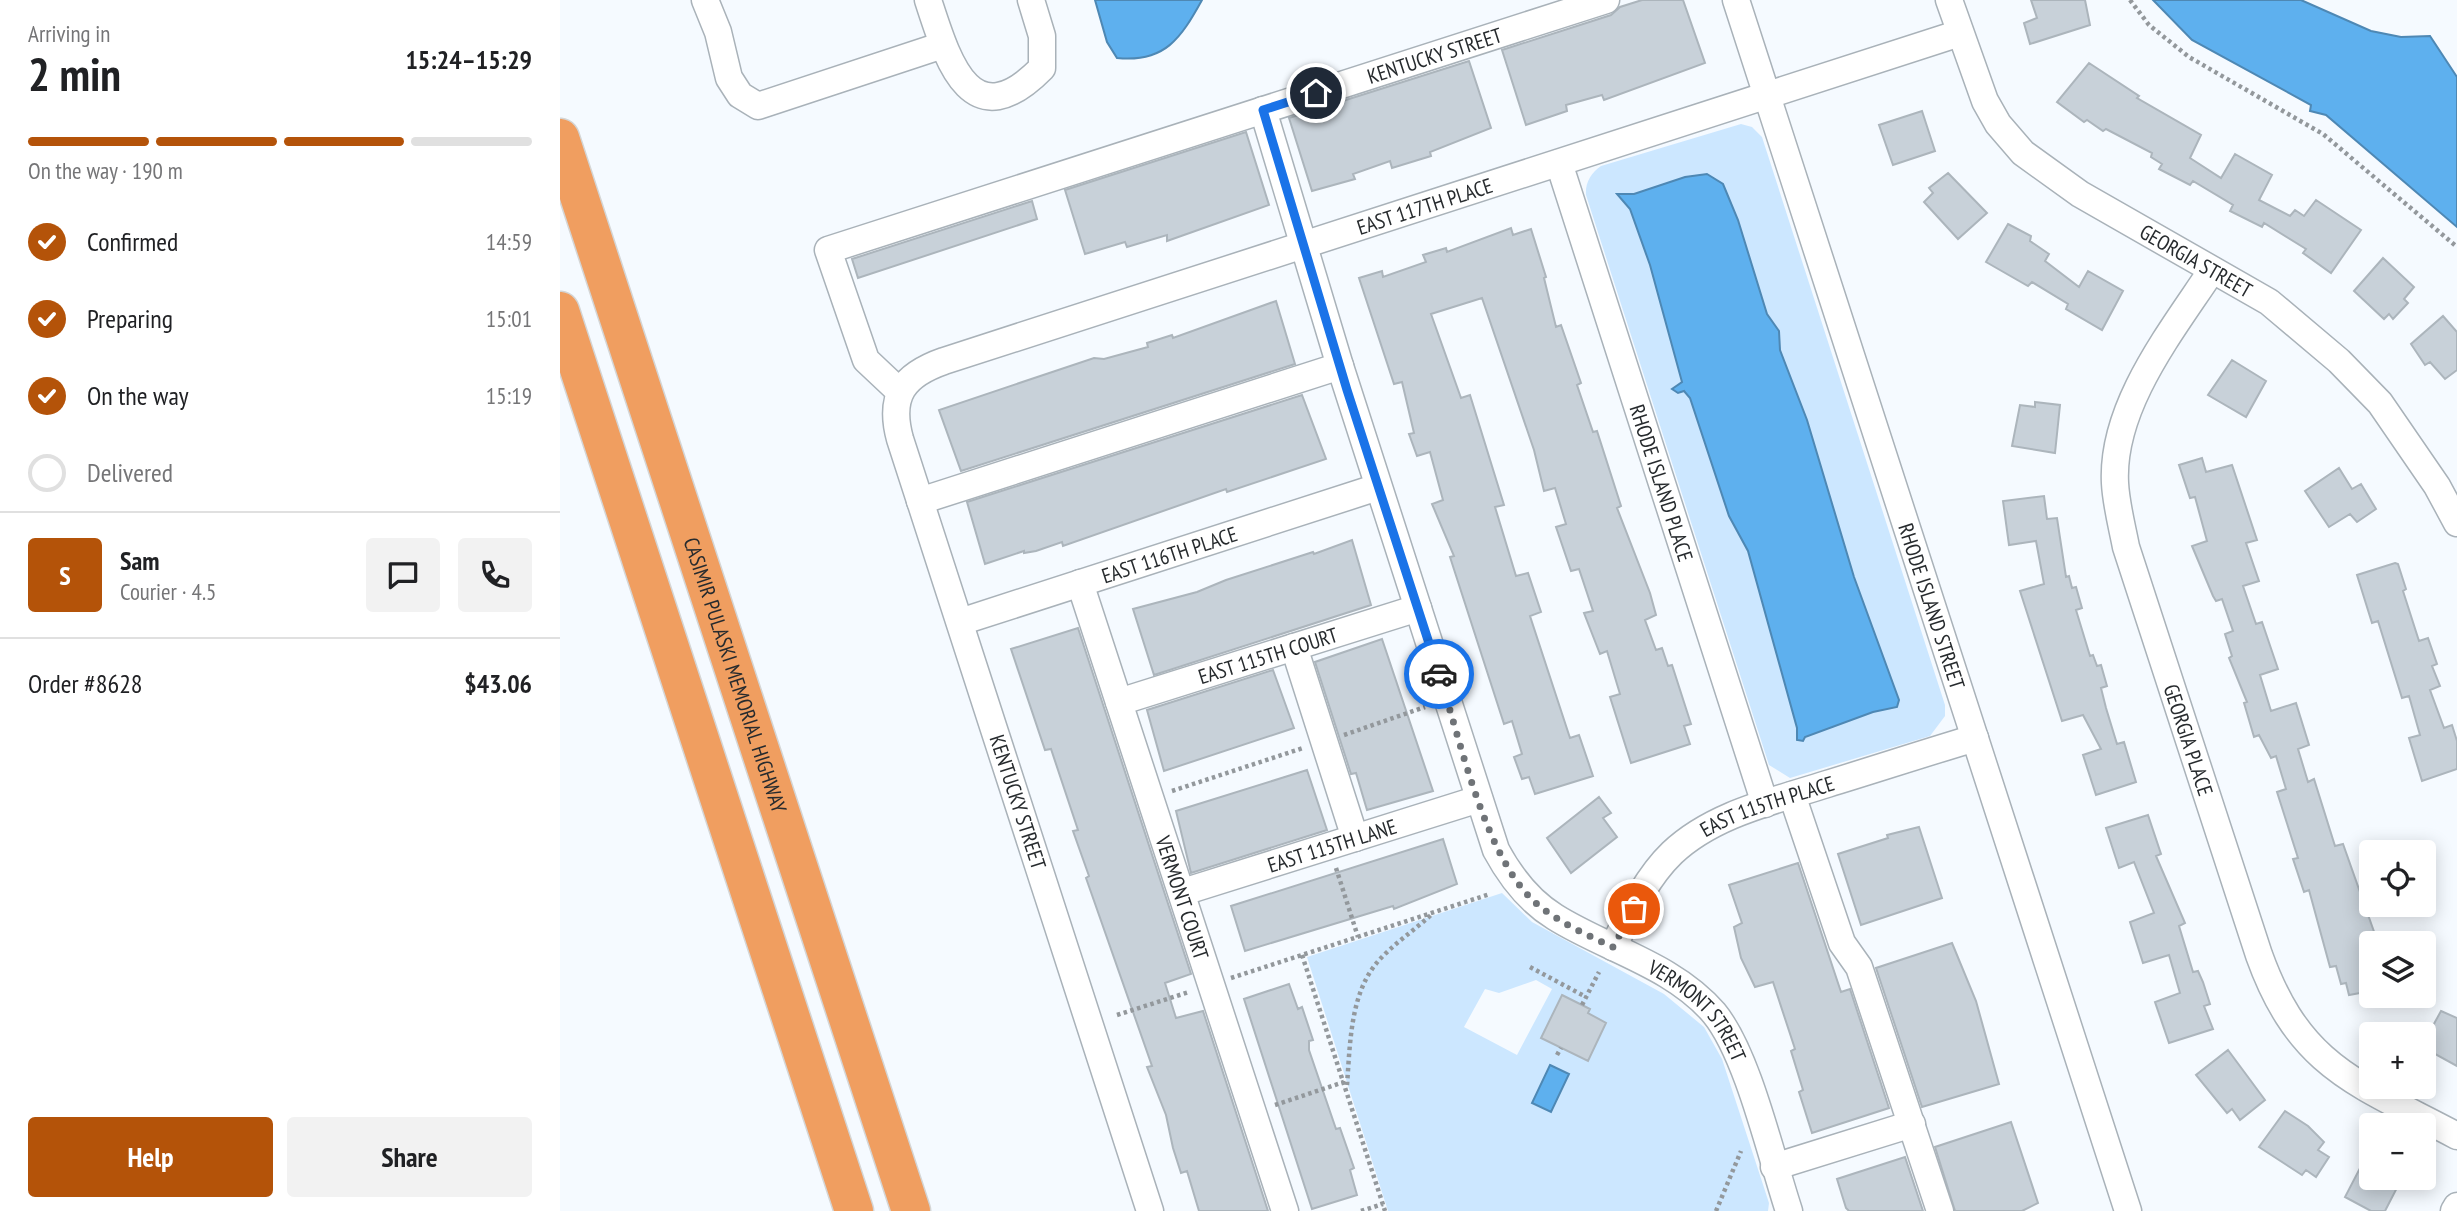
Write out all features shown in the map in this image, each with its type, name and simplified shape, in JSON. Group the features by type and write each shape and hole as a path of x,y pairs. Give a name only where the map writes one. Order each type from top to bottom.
{"highway":[{"name":"CASIMIR PULASKI MEMORIAL HIGHWAY","path":"560,138 911,1211"},
{"path":"560,311 854,1211"}],"street":[{"path":"705,0 718,32 729,78 740,95 758,106 943,45"},
{"path":"928,0 943,45 959,79 973,90 986,95 1011,92 1042,68 1042,36 1031,0"},
{"name":"KENTUCKY STREET","path":"1150,1211 896,425 895,414 900,392 866,360 828,250 1606,0"},
{"name":"RHODE ISLAND STREET","path":"1736,0 2128,1211"},
{"name":"GEORGIA STREET","path":"1949,0 1985,101 1998,124 2023,153 2080,194 2269,302 2339,361 2380,402 2437,486 2457,523"},
{"name":"EAST 117TH PLACE","path":"900,392 923,368 1960,33"},
{"name":"VERMONT STREET","path":"1263,110 1378,487 1496,850 1521,888 1554,917 1681,984 1714,1013 1736,1048 1789,1211"},
{"name":"RHODE ISLAND PLACE","path":"1559,163 1765,804"},
{"name":"GEORGIA PLACE","path":"2212,270 2175,324 2133,398 2118,456 2115,482 2126,547 2259,955 2283,1010 2316,1053 2348,1079 2457,1136"},
{"path":"920,501 1340,366"},
{"name":"EAST 116TH PLACE","path":"960,622 1378,487"},
{"name":"VERMONT COURT","path":"1080,583 1285,1211"},
{"name":"EAST 115TH COURT","path":"1119,702 1418,608"},
{"path":"1294,647 1355,838"},
{"name":"EAST 115TH PLACE","path":"1613,947 1649,881 1671,854 1694,835 1722,819 1765,804 1975,738"},
{"path":"1792,795 1842,943 1859,967 1940,1211"},
{"name":"EAST 115TH LANE","path":"1183,892 1479,799"},
{"path":"1774,1167 1912,1124"},
{"path":"2454,1211 2457,1206"}],"path":[{"path":"2130,0 2149,25 2189,57 2323,134 2457,247"},
{"path":"1329,847 1358,937"},
{"path":"1117,1015 1490,894"},
{"path":"1346,1090 1353,1024 1366,980 1376,964 1435,912"},
{"path":"1302,955 1385,1211"},
{"path":"1530,967 1586,997"},
{"path":"1582,1005 1599,972"},
{"path":"1557,1055 1561,1048"},
{"path":"1253,1112 1344,1082"},
{"path":"1716,1211 1741,1151"},
{"path":"1361,1211 1382,1204"}],"shaded area":[{"path":"1741,124 1752,127 1762,137 1945,705 1945,716 1930,736 1790,778 1769,765 1586,195 1589,179 1601,166","holes":["1685,177 1753,271 1767,314 1779,330 1780,350 1807,420 1854,577 1899,700 1897,707 1873,712 1797,740 1797,728 1748,551 1729,516 1690,398 1684,391 1672,389 1682,382 1650,265 1630,209 1617,195 1634,194"]},
{"path":"1502,893 1532,922 1664,994 1704,1027 1722,1059 1769,1203 1768,1211 1388,1211 1307,957","holes":["1536,980 1552,989 1517,1055 1464,1027 1485,989 1499,993","1562,995 1590,1009 1588,1013 1606,1023 1588,1061 1541,1038"]}],"water":[{"path":"1095,0 1202,0 1187,26 1170,45 1159,52 1134,59 1117,58 1107,42"},
{"path":"2153,0 2301,0 2371,31 2401,37 2430,36 2457,77 2457,227 2326,115 2310,111 2311,105 2192,40"},
{"path":"1707,174 1723,184 1738,220 1767,314 1779,331 1780,350 1807,420 1854,577 1899,700 1897,707 1873,712 1805,737 1803,741 1797,740 1797,728 1748,551 1729,516 1690,398 1684,391 1678,393 1672,389 1682,382 1650,265 1630,209 1617,194 1634,194 1685,177"},
{"path":"1550,1065 1569,1074 1551,1112 1532,1103"}],"building":[{"path":"1642,0 1683,0 1705,63 1604,100 1602,95 1566,105 1567,111 1526,125 1502,50 1611,15 1620,7"},
{"path":"2031,0 2085,0 2090,25 2030,44 2024,23 2037,18"},
{"path":"1469,61 1491,128 1430,152 1431,156 1392,168 1390,161 1353,174 1355,179 1312,191 1289,118"},
{"path":"2089,63 2139,96 2137,98 2201,135 2190,158 2221,178 2235,154 2272,175 2259,200 2290,216 2295,210 2304,216 2316,200 2361,230 2331,273 2303,253 2306,249 2264,223 2262,227 2230,211 2233,205 2193,181 2190,185 2159,169 2162,164 2151,157 2152,153 2106,129 2103,131 2087,120 2084,122 2057,102"},
{"path":"1922,111 1935,151 1893,165 1879,125"},
{"path":"1246,132 1269,205 1167,241 1167,235 1127,247 1125,242 1085,254 1065,190"},
{"path":"1948,173 1987,213 1958,239 1924,202 1933,193 1929,188"},
{"path":"1032,201 1037,219 858,278 852,259"},
{"path":"2008,224 2031,236 2030,241 2049,254 2045,261 2079,287 2088,271 2123,291 2102,330 2066,309 2068,304 2032,282 2028,286 1986,262"},
{"path":"1511,228 1513,235 1531,229 1546,277 1544,278 1556,327 1561,325 1581,383 1577,385 1593,432 1597,431 1621,506 1617,508 1650,593 1656,615 1645,620 1656,650 1662,648 1668,666 1672,665 1691,724 1684,726 1690,744 1631,763 1610,697 1620,694 1607,651 1600,654 1584,613 1593,611 1579,569 1571,571 1556,527 1566,524 1555,488 1544,491 1534,450 1482,298 1431,314 1461,398 1470,395 1504,505 1495,507 1516,576 1528,573 1541,612 1530,616 1570,738 1579,735 1593,776 1535,794 1529,777 1522,779 1514,757 1522,754 1512,721 1504,724 1450,557 1454,556 1432,504 1443,500 1430,452 1417,456 1409,434 1414,433 1402,382 1394,384 1359,278 1382,271 1383,277 1426,262 1423,255 1446,248 1447,252"},
{"path":"2383,258 2414,287 2404,299 2408,303 2393,319 2389,314 2384,319 2354,291"},
{"path":"1276,301 1295,364 961,471 939,410 1094,358 1104,359 1148,347 1147,343 1172,335 1173,338"},
{"path":"2443,316 2457,332 2457,370 2445,379 2430,362 2425,365 2411,344"},
{"path":"2232,360 2266,381 2246,417 2208,395"},
{"path":"1302,395 1326,459 1227,492 1226,489 1063,546 1062,542 985,564 967,502"},
{"path":"2035,402 2060,405 2055,453 2012,446 2020,405 2035,407"},
{"path":"2202,458 2206,472 2232,465 2257,540 2246,543 2259,581 2243,586 2256,624 2262,622 2278,669 2260,675 2271,711 2296,703 2309,745 2298,749 2308,782 2314,779 2335,846 2343,844 2359,889 2359,917 2369,917 2374,931 2359,931 2359,993 2349,995 2346,983 2341,984 2336,966 2330,967 2309,890 2304,892 2293,859 2298,858 2277,792 2286,789 2276,756 2271,758 2259,735 2254,737 2244,703 2247,702 2229,658 2232,656 2225,634 2233,631 2222,599 2216,601 2213,596 2192,546 2207,541 2195,497 2190,498 2179,465"},
{"path":"2339,468 2352,489 2361,484 2376,509 2357,522 2350,514 2329,527 2305,491"},
{"path":"2044,496 2047,519 2057,518 2066,577 2069,576 2072,588 2076,587 2082,608 2076,610 2090,656 2093,655 2097,666 2101,665 2107,686 2101,688 2117,744 2124,742 2136,782 2096,795 2083,755 2101,749 2083,715 2062,721 2020,591 2044,584 2036,541 2009,545 2003,501"},
{"path":"1352,540 1371,605 1154,675 1133,609 1197,592 1226,580"},
{"path":"2398,564 2406,589 2403,591 2419,641 2428,638 2437,664 2432,666 2440,686 2430,690 2444,728 2452,725 2457,741 2457,769 2422,781 2409,738 2420,735 2409,696 2402,698 2378,621 2372,623 2357,575"},
{"path":"1078,628 1191,974 1165,983 1176,1018 1203,1011 1268,1211 1199,1211 1187,1171 1181,1173 1166,1115 1147,1067 1152,1066 1086,878 1089,876 1073,831 1078,830 1051,749 1045,750 1011,649"},
{"path":"1382,639 1433,791 1367,810 1356,773 1351,774 1315,662"},
{"path":"1273,670 1294,728 1164,771 1147,710"},
{"path":"1307,770 1327,830 1191,873 1176,811"},
{"path":"1599,797 1611,813 1603,818 1617,837 1571,873 1547,838"},
{"path":"2148,815 2161,854 2156,856 2185,923 2179,926 2193,972 2198,971 2210,1004 2204,1006 2213,1029 2169,1043 2155,1002 2180,993 2169,955 2143,963 2130,922 2154,913 2134,862 2119,868 2106,828"},
{"path":"1919,827 1942,898 1861,925 1838,854 1888,838 1887,835"},
{"path":"1443,839 1457,884 1394,909 1393,906 1245,951 1231,906"},
{"path":"1798,863 1841,992 1850,989 1889,1108 1812,1133 1799,1092 1803,1090 1791,1051 1795,1049 1773,982 1755,987 1741,958 1734,927 1742,923 1729,885"},
{"path":"1952,943 1976,1001 1999,1084 1922,1107 1876,968"},
{"path":"1289,984 1298,1009 1302,1007 1313,1040 1309,1041 1309,1050 1336,1129 1340,1128 1354,1168 1350,1170 1357,1195 1312,1209 1244,999"},
{"path":"1562,995 1590,1009 1588,1013 1606,1023 1588,1061 1541,1038"},
{"path":"2441,1011 2457,1018 2457,1066 2436,1055 2435,1022"},
{"path":"2228,1050 2265,1100 2240,1120 2232,1109 2227,1113 2196,1075"},
{"path":"2285,1111 2308,1126 2324,1142 2318,1150 2329,1157 2316,1177 2306,1170 2302,1175 2259,1147"},
{"path":"2011,1122 2038,1203 2022,1211 1955,1211 1935,1147"},
{"path":"1905,1157 1923,1211 1849,1211 1846,1208 1837,1179"},
{"path":"2359,1170 2359,1190 2396,1190 2385,1211 2371,1211 2345,1197"}],"way so far":[{"path":"1439,674 1496,850 1521,888 1554,917 1613,947 1634,909"}],"route":[{"path":"1316,93 1263,110 1347,390 1439,674"}]}
